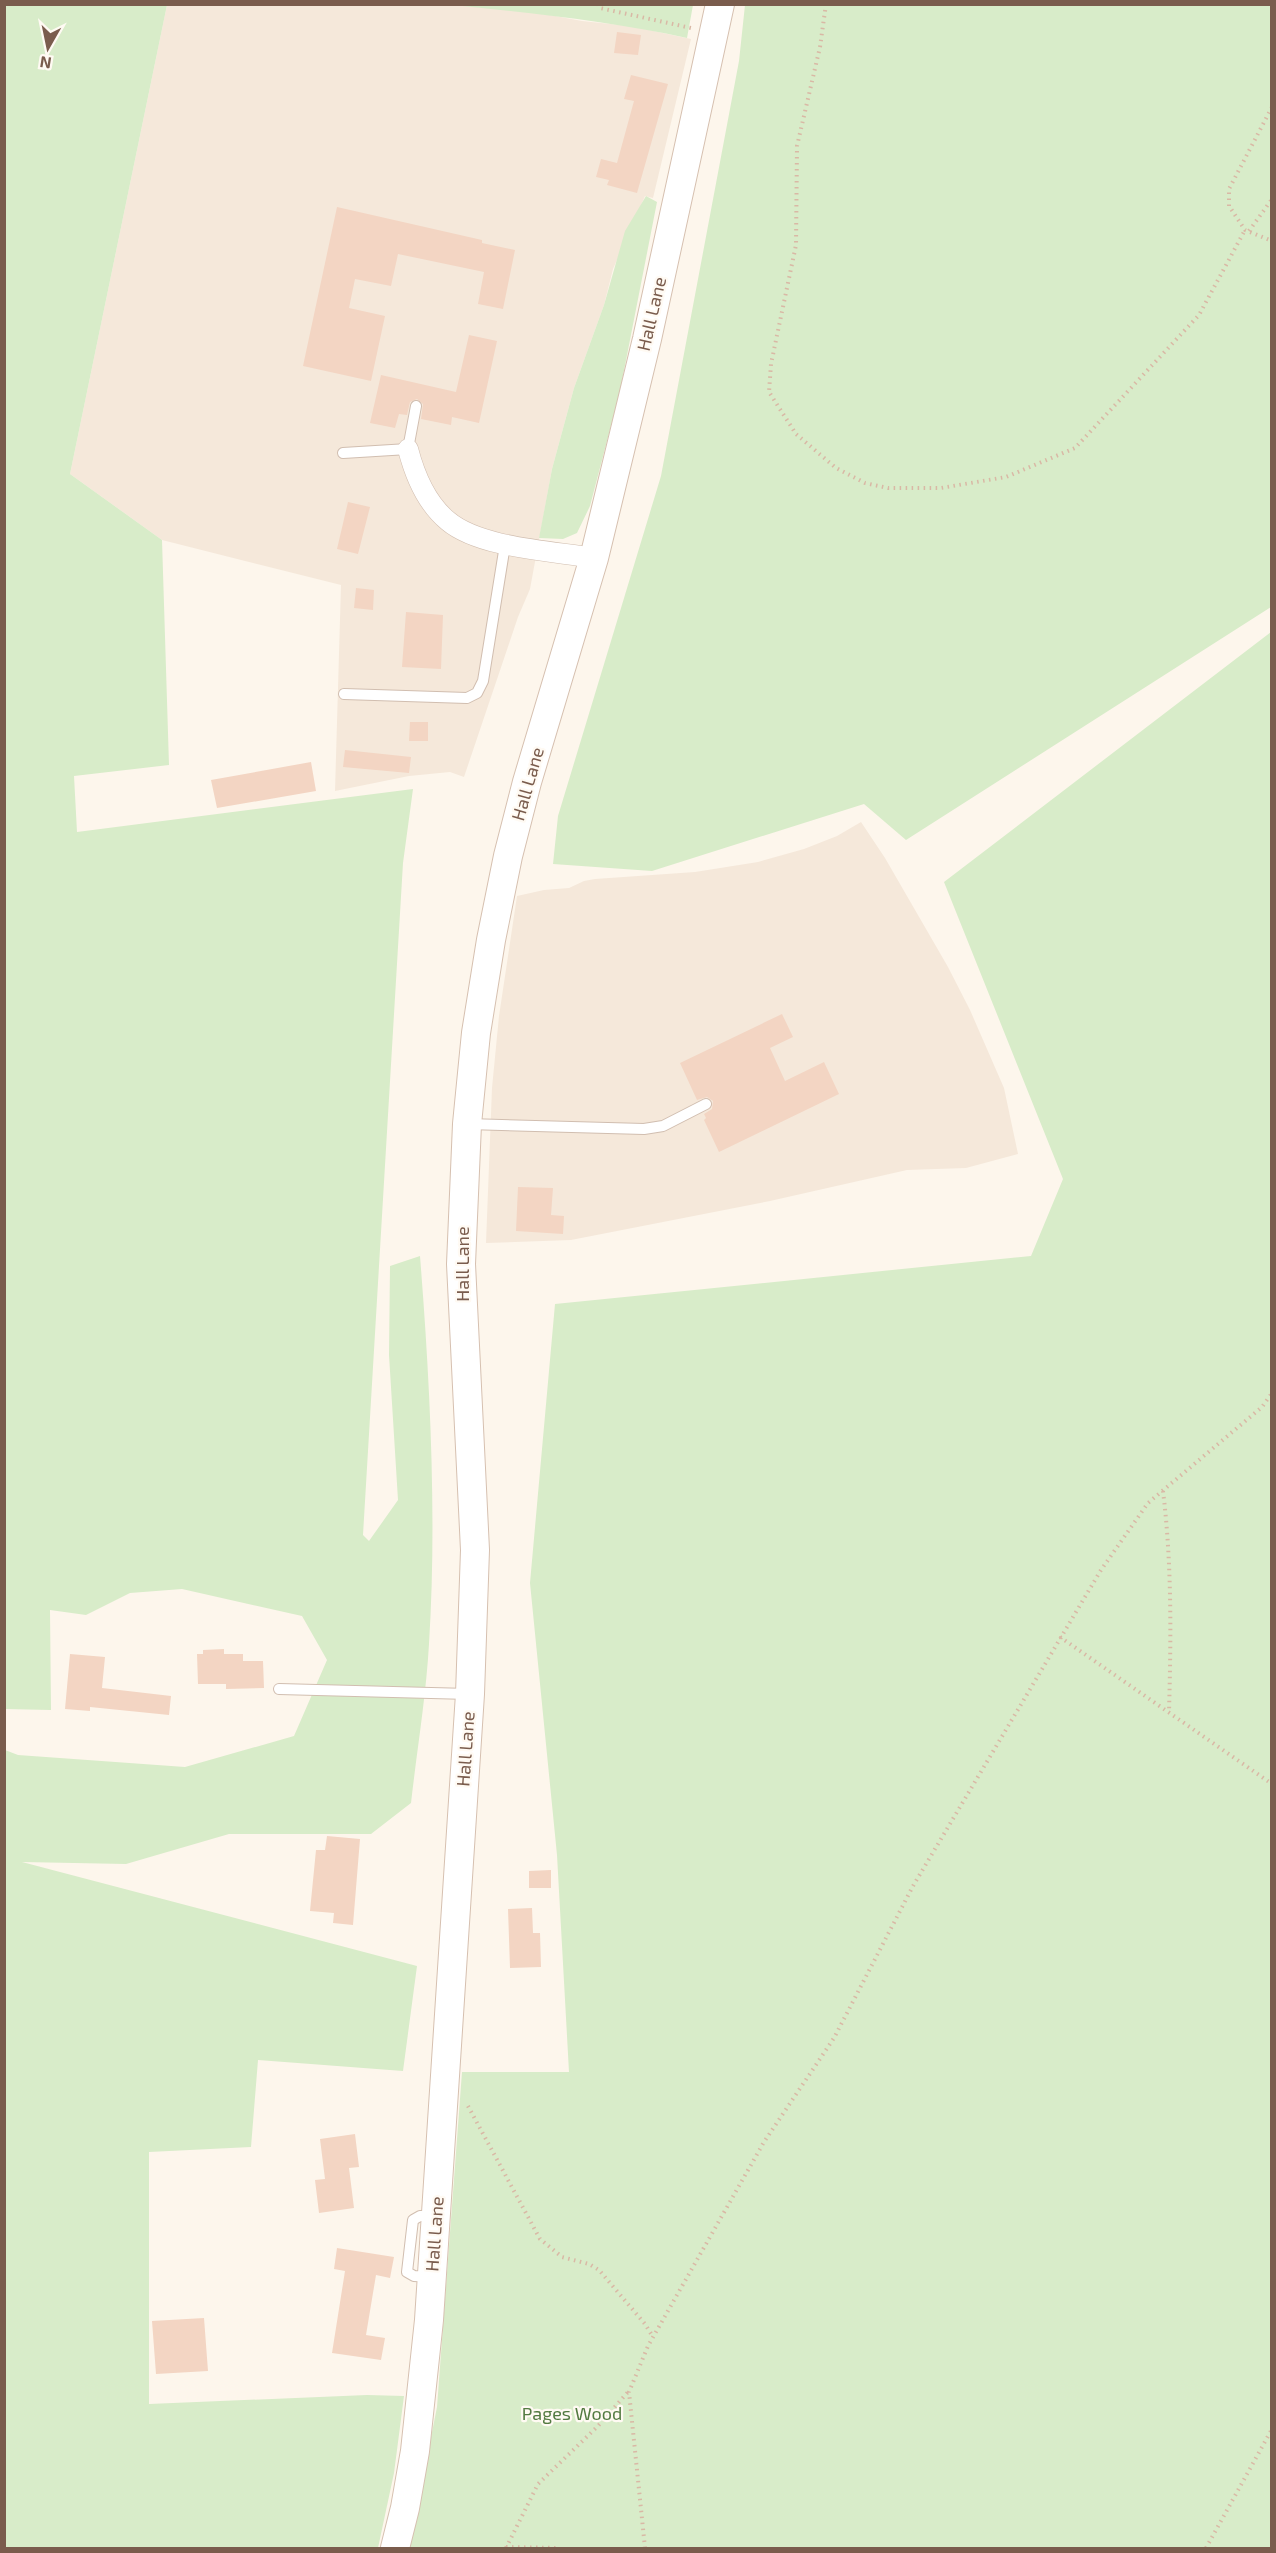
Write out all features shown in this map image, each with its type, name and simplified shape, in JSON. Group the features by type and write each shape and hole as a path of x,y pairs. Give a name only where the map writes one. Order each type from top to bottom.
{"street":[{"name":"Hall Lane","path":"395,2548 415,2451 432,2277 470,1694 474,1550 461,1264 467,1124 476,1033 508,856 594,558 647,339 720,4"},
{"path":"408,449 416,478 448,521 471,533 505,545 594,558"}],"lane":[{"path":"343,453 408,449 416,406"},
{"path":"344,694 467,698 477,693 483,681 505,545"},
{"path":"467,1124 644,1129 663,1126 706,1104"},
{"path":"279,1689 470,1694"}],"path":[{"path":"598,4 600,8 698,30"},
{"path":"826,4 820,47 797,146 796,245 771,364 769,392 796,434 836,468 865,483 888,488 941,488 1006,477 1075,448 1199,315 1247,230 1272,199"},
{"path":"1272,107 1229,189 1230,206 1247,230 1272,241"},
{"path":"558,2548 506,2548 538,2484 598,2426 629,2392 653,2337 764,2142 834,2038 913,1886 1101,1570 1148,1503 1262,1407 1272,1393"},
{"path":"1163,1491 1167,1526 1171,1642 1169,1713"},
{"path":"1060,1637 1272,1784"},
{"path":"444,2091 460,2093 482,2128 540,2239 562,2257 589,2264 599,2270 645,2324 653,2337"},
{"path":"629,2392 645,2548"},
{"path":"1206,2548 1272,2430"},
{"path":"1210,2541 1211,2548"}],"shaded area":[{"path":"167,5 453,5 534,12 582,21 630,26 691,39 653,198 645,196 613,269 604,305 574,388 552,469 530,589 518,617 464,777 450,772 409,776 335,791 341,585 162,540 70,474"},
{"path":"861,822 885,858 970,1010 1004,1088 1018,1154 966,1168 907,1170 770,1201 571,1240 486,1243 492,1088 499,1016 517,896 544,890 569,888 595,879 695,872 758,862 804,849 837,836"}],"green space":[{"path":"5,5 167,5 70,474 162,540 169,765 74,776 77,832 413,789 403,863 363,1535 369,1541 398,1500 389,1355 390,1266 420,1256 427,1352 432,1548 428,1664 411,1803 371,1834 229,1834 126,1864 22,1862 417,1966 403,2071 258,2060 251,2147 149,2152 149,2404 367,2395 404,2396 394,2473 378,2548 5,2548 5,1750 18,1755 185,1767 294,1736 327,1660 302,1616 182,1589 130,1593 86,1615 50,1610 51,1710 5,1709"},
{"path":"453,5 693,5 687,38 600,22"},
{"path":"745,5 1271,5 1271,607 906,840 864,804 652,871 553,864 558,816 661,476 739,61"},
{"path":"646,196 657,202 620,391 590,506 577,533 563,539 539,538 552,469 574,388 604,305 625,231"},
{"name":"Pages Wood","path":"1271,632 1271,2548 409,2548 437,2407 462,2072 569,2072 557,1855 530,1583 555,1304 1031,1256 1063,1179 944,882"}],"building":[{"path":"617,32 641,35 638,55 614,53"},
{"path":"631,75 668,84 637,193 607,185 609,180 596,177 601,159 617,163 634,101 624,99"},
{"path":"337,207 482,240 482,243 515,250 503,309 478,304 484,272 398,254 391,286 355,279 349,308 385,316 371,381 303,366"},
{"path":"469,335 497,341 479,423 452,417 451,425 421,419 423,404 417,399 410,402 407,415 399,414 395,428 370,423 381,375 456,392"},
{"path":"348,502 370,507 358,554 337,549"},
{"path":"356,588 374,590 373,610 354,608"},
{"path":"406,612 443,615 441,669 402,667"},
{"path":"410,722 428,722 428,741 409,741"},
{"path":"345,750 411,757 409,773 343,767"},
{"path":"311,762 316,791 217,808 211,780"},
{"path":"782,1014 793,1037 770,1048 785,1081 824,1062 839,1094 719,1152 704,1120 706,1118 704,1114 712,1109 713,1101 707,1097 697,1100 680,1063"},
{"path":"518,1187 553,1188 551,1215 564,1216 563,1234 516,1231"},
{"path":"224,1649 224,1654 243,1654 243,1661 263,1661 264,1688 226,1689 226,1684 198,1684 197,1654 203,1654 203,1650"},
{"path":"70,1654 105,1657 102,1688 171,1696 169,1715 90,1707 90,1711 65,1709"},
{"path":"327,1836 360,1839 353,1925 333,1923 334,1913 310,1911 316,1850 325,1850"},
{"path":"551,1870 551,1888 529,1888 529,1871"},
{"path":"532,1908 533,1933 540,1933 541,1967 510,1968 508,1909"},
{"path":"355,2134 359,2167 349,2168 354,2208 319,2213 315,2180 325,2179 320,2139"},
{"path":"337,2248 394,2257 390,2278 376,2275 366,2335 385,2338 381,2360 332,2353 345,2271 334,2269"},
{"path":"204,2318 208,2371 156,2374 152,2321"}]}
